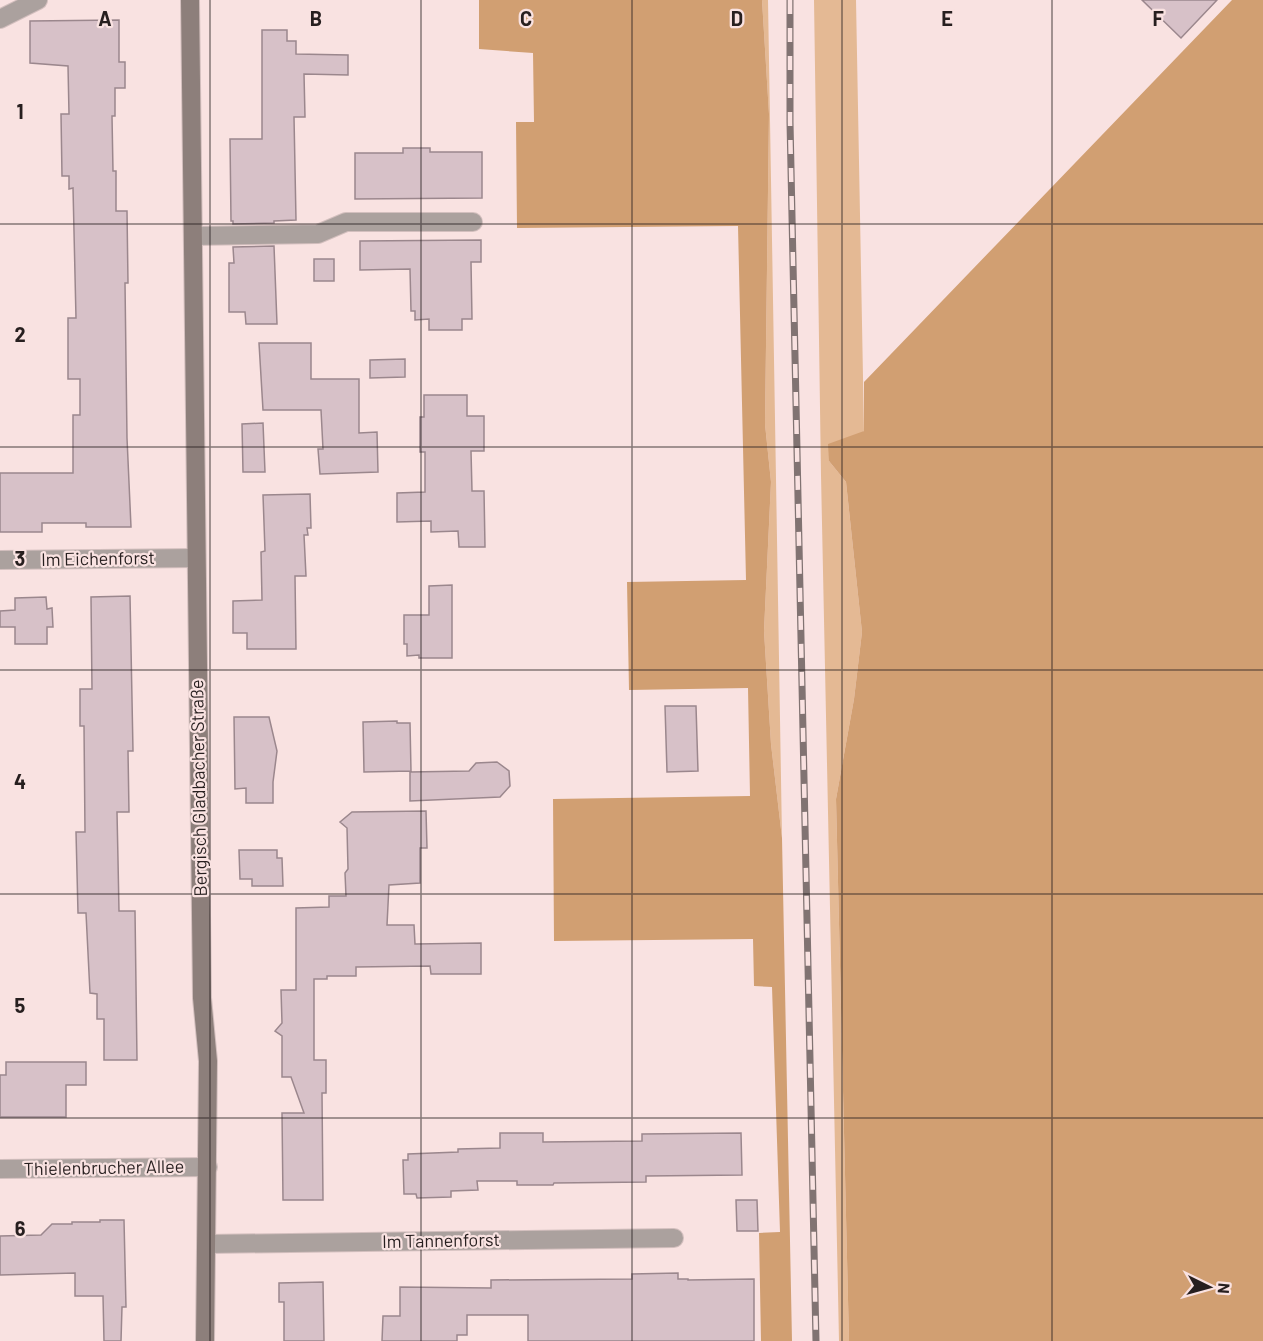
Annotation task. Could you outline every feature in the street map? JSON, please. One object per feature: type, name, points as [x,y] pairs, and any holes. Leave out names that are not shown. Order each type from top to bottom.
[{"type":"main road","name":"Bergisch Gladbacher Straße","points":[[190,0],[202,986],[208,1061],[205,1341]]},
{"type":"street","points":[[0,19],[38,0]]},
{"type":"street","points":[[193,236],[318,234],[346,222],[472,222]]},
{"type":"street","name":"Im Eichenforst","points":[[0,560],[196,558]]},
{"type":"street","name":"Thielenbrucher Allee","points":[[0,1169],[208,1167]]},
{"type":"street","name":"Im Tannenforst","points":[[207,1244],[674,1238]]},
{"type":"shaded area","points":[[479,0],[762,0],[769,114],[765,424],[771,482],[764,631],[771,744],[782,838],[792,1341],[761,1341],[759,1233],[780,1232],[772,987],[754,986],[753,939],[554,941],[553,799],[750,796],[748,688],[629,690],[627,582],[746,580],[738,226],[517,228],[516,122],[534,122],[533,53],[479,49]]},
{"type":"shaded area","points":[[762,0],[768,0],[782,838],[771,744],[764,631],[771,482],[765,424],[769,114]]},
{"type":"shaded area","points":[[814,0],[856,0],[864,431],[829,461],[846,482],[862,632],[854,699],[836,799],[849,1341],[839,1341],[821,475]]},
{"type":"shaded area","points":[[1232,0],[1263,0],[1263,1341],[849,1341],[836,799],[854,699],[862,632],[846,482],[829,461],[828,444],[864,431],[864,382]]},
{"type":"building","points":[[1142,0],[1217,0],[1181,38]]},
{"type":"building","points":[[119,20],[119,62],[125,62],[125,88],[115,88],[115,116],[112,116],[113,171],[116,171],[116,211],[127,211],[128,283],[125,283],[127,438],[131,527],[86,527],[86,523],[42,523],[42,532],[0,532],[0,473],[73,473],[73,415],[80,415],[80,379],[68,379],[68,318],[76,318],[73,188],[69,189],[69,176],[62,176],[61,114],[69,114],[68,66],[30,63],[30,21]]},
{"type":"building","points":[[262,30],[287,30],[287,41],[296,41],[296,54],[348,55],[348,75],[304,74],[305,117],[294,117],[296,220],[233,224],[231,221],[230,139],[262,139]]},
{"type":"building","points":[[403,148],[430,148],[430,152],[482,152],[482,198],[355,199],[355,153],[403,153]]},
{"type":"building","points":[[481,240],[481,262],[471,262],[472,319],[462,319],[462,330],[429,330],[429,319],[415,320],[415,311],[411,311],[410,269],[360,270],[360,241]]},
{"type":"building","points":[[274,246],[277,324],[246,324],[245,312],[229,312],[229,263],[234,263],[233,247]]},
{"type":"building","points":[[314,259],[334,259],[334,281],[314,281]]},
{"type":"building","points":[[259,343],[311,343],[311,379],[359,379],[359,433],[377,432],[378,472],[320,474],[318,449],[323,449],[321,410],[263,410]]},
{"type":"building","points":[[405,359],[405,377],[370,378],[370,360]]},
{"type":"building","points":[[424,395],[467,395],[467,416],[484,416],[484,451],[471,451],[472,491],[484,491],[485,547],[459,547],[458,531],[431,532],[431,521],[397,522],[397,493],[425,492],[425,452],[420,452],[420,417],[424,417]]},
{"type":"building","points":[[263,423],[265,472],[243,472],[242,424]]},
{"type":"building","points":[[310,494],[311,528],[307,528],[308,535],[304,535],[306,576],[295,576],[296,649],[247,649],[247,633],[233,633],[233,601],[262,600],[261,552],[265,551],[263,495]]},
{"type":"building","points":[[452,585],[452,658],[407,656],[407,644],[404,644],[404,615],[429,615],[429,586]]},
{"type":"building","points":[[130,596],[133,751],[128,751],[129,812],[117,812],[119,911],[135,911],[137,1060],[104,1060],[104,1019],[97,1019],[97,994],[90,993],[86,913],[78,913],[76,832],[85,832],[84,726],[80,726],[80,689],[92,689],[91,597]]},
{"type":"building","points":[[46,597],[47,609],[52,608],[53,627],[47,627],[47,644],[15,644],[15,627],[0,627],[0,611],[15,610],[15,598]]},
{"type":"building","points":[[665,706],[696,706],[698,771],[667,772]]},
{"type":"building","points":[[234,717],[269,717],[277,751],[273,803],[246,803],[246,788],[235,789]]},
{"type":"building","points":[[397,721],[397,723],[410,723],[411,771],[364,772],[363,722]]},
{"type":"building","points":[[497,762],[509,771],[510,786],[500,797],[410,801],[410,772],[469,771],[476,763]]},
{"type":"building","points":[[426,811],[427,848],[420,848],[420,883],[389,885],[387,925],[414,925],[415,944],[481,943],[481,974],[431,974],[430,966],[356,967],[356,976],[327,976],[327,979],[314,979],[314,1060],[326,1060],[326,1093],[322,1093],[323,1200],[283,1200],[282,1113],[304,1113],[291,1077],[282,1077],[282,1036],[275,1031],[282,1023],[281,990],[296,990],[296,908],[329,907],[329,896],[346,896],[347,828],[340,822],[352,812]]},
{"type":"building","points":[[239,850],[277,850],[277,858],[282,858],[283,886],[252,886],[252,879],[240,879]]},
{"type":"building","points":[[6,1062],[86,1062],[86,1085],[66,1085],[66,1117],[0,1117],[0,1075],[6,1075]]},
{"type":"building","points":[[500,1133],[543,1133],[543,1142],[642,1141],[642,1134],[741,1133],[742,1175],[646,1176],[646,1182],[554,1183],[553,1185],[517,1185],[517,1181],[477,1181],[478,1190],[451,1191],[451,1197],[417,1198],[416,1194],[404,1194],[403,1160],[408,1160],[408,1154],[500,1148]]},
{"type":"building","points":[[736,1200],[757,1200],[758,1231],[737,1231]]},
{"type":"building","points":[[100,1220],[124,1220],[126,1307],[122,1307],[121,1341],[104,1341],[103,1296],[75,1296],[75,1273],[0,1275],[0,1236],[41,1235],[52,1224],[100,1222]]},
{"type":"building","points":[[678,1273],[678,1279],[688,1280],[754,1279],[754,1341],[528,1341],[528,1315],[467,1315],[467,1335],[457,1335],[457,1341],[382,1341],[383,1316],[400,1316],[400,1287],[491,1288],[491,1280],[632,1279],[632,1274]]},
{"type":"building","points":[[323,1282],[324,1341],[284,1341],[284,1302],[279,1302],[279,1283]]},
{"type":"railway","points":[[790,0],[790,122],[816,1341]]}]
